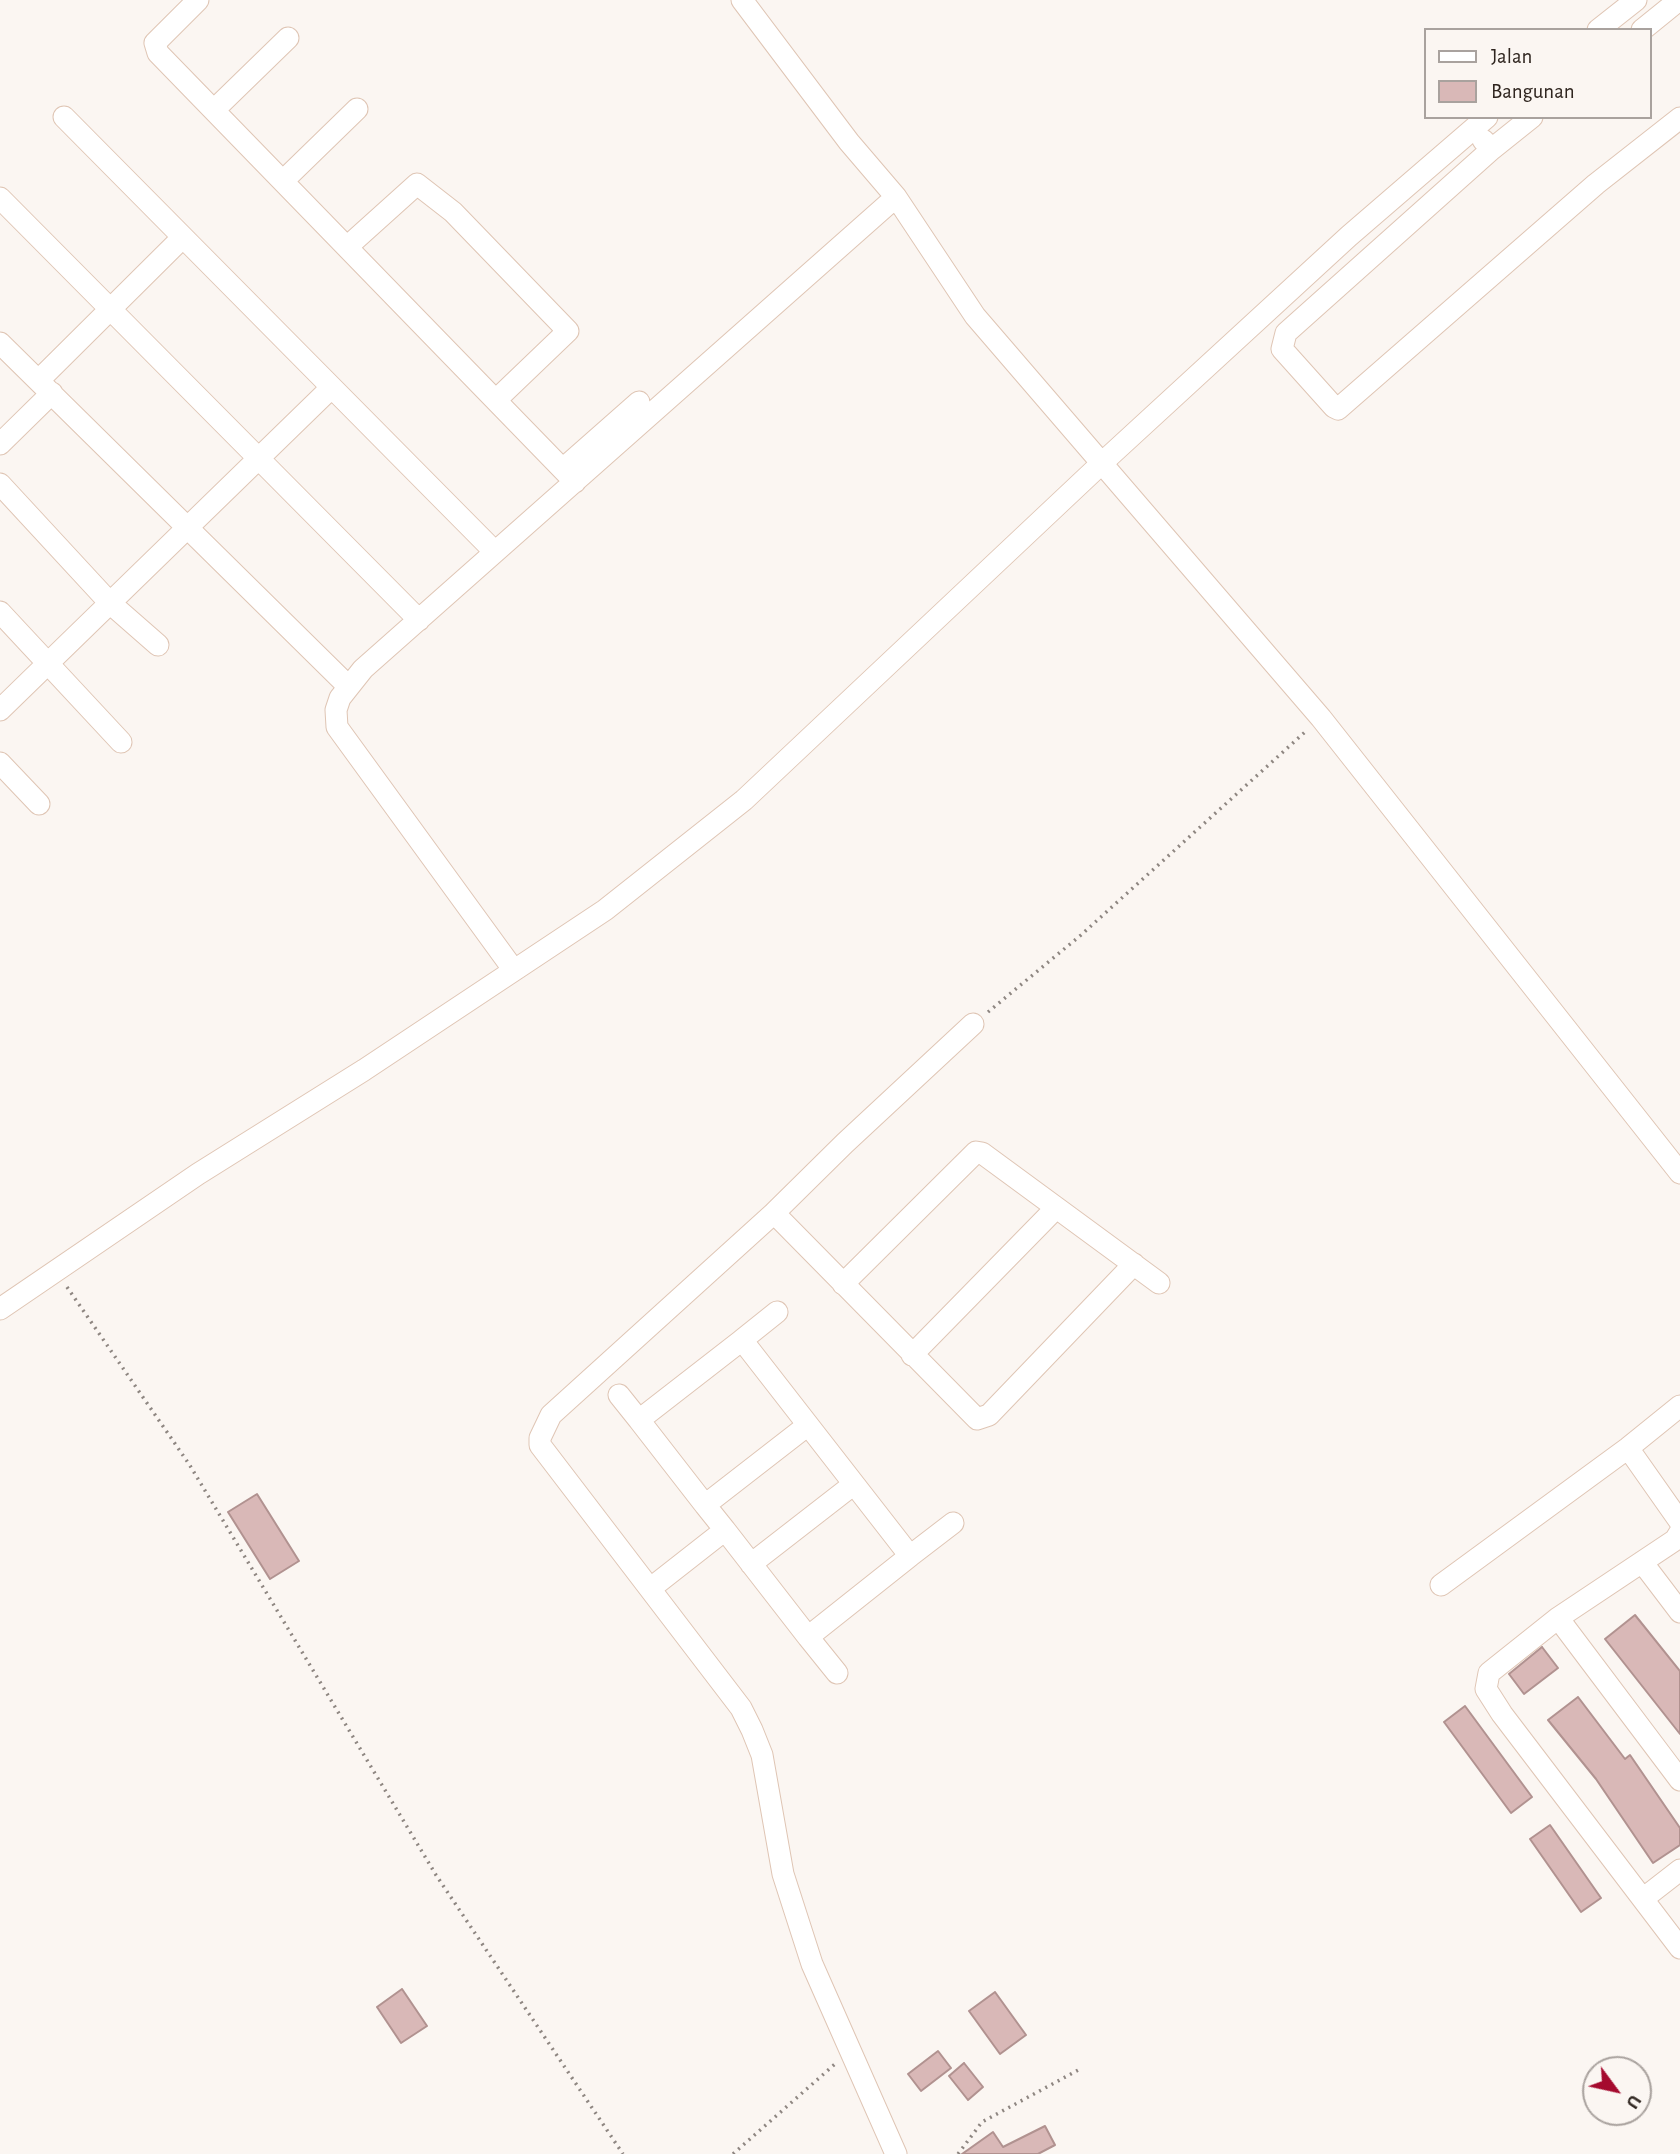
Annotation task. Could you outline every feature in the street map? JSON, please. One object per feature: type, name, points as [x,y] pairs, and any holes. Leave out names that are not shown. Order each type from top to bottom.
[{"type":"street","points":[[198,0],[155,43],[158,53],[569,475]]},
{"type":"street","points":[[742,0],[849,142],[896,197],[975,316],[1321,718],[1680,1173]]},
{"type":"street","points":[[1601,28],[1636,0]]},
{"type":"street","points":[[1644,28],[1679,0]]},
{"type":"street","points":[[214,110],[288,38]]},
{"type":"street","points":[[283,181],[357,109]]},
{"type":"street","points":[[64,117],[495,552]]},
{"type":"street","points":[[1530,119],[1492,149],[1286,333],[1282,349],[1334,407],[1338,409],[1596,184],[1680,118]]},
{"type":"street","points":[[0,1308],[198,1174],[364,1070],[605,910],[744,800],[1102,463],[1349,236],[1479,123],[1492,149]]},
{"type":"street","points":[[347,247],[417,184],[453,212],[568,331],[496,400]]},
{"type":"street","points":[[569,475],[896,197]]},
{"type":"street","points":[[0,198],[419,620]]},
{"type":"street","points":[[0,444],[110,309],[182,238]]},
{"type":"street","points":[[0,343],[348,685]]},
{"type":"street","points":[[0,710],[331,388]]},
{"type":"street","points":[[513,970],[337,727],[336,710],[348,685],[495,552],[639,402]]},
{"type":"street","points":[[0,484],[110,603],[158,645]]},
{"type":"street","points":[[0,612],[121,742]]},
{"type":"street","points":[[0,763],[39,804]]},
{"type":"street","points":[[895,2154],[812,1964],[783,1874],[762,1755],[741,1708],[652,1588],[540,1446],[542,1432],[551,1415],[775,1213],[972,1024]]},
{"type":"street","points":[[843,1284],[976,1152],[982,1153],[1159,1283]]},
{"type":"street","points":[[912,1356],[1056,1208]]},
{"type":"street","points":[[775,1213],[974,1418],[984,1418],[1133,1264]]},
{"type":"street","points":[[639,1420],[776,1312]]},
{"type":"street","points":[[742,1340],[910,1556]]},
{"type":"street","points":[[619,1395],[837,1673]]},
{"type":"street","points":[[1441,1585],[1628,1448],[1680,1405]]},
{"type":"street","points":[[705,1505],[808,1425]]},
{"type":"street","points":[[1628,1448],[1680,1522]]},
{"type":"street","points":[[751,1564],[853,1484]]},
{"type":"street","points":[[808,1637],[953,1523]]},
{"type":"street","points":[[652,1588],[725,1530]]},
{"type":"street","points":[[1680,1532],[1675,1540],[1558,1618],[1489,1673],[1486,1689],[1502,1714],[1680,1948]]},
{"type":"street","points":[[1643,1562],[1680,1612]]},
{"type":"street","points":[[1558,1618],[1680,1780]]},
{"type":"street","points":[[1644,1898],[1680,1870]]},
{"type":"path","points":[[972,1024],[1081,935],[1321,718]]},
{"type":"path","points":[[56,1272],[189,1464],[436,1875],[623,2154]]},
{"type":"path","points":[[733,2154],[850,2052]]},
{"type":"path","points":[[958,2154],[982,2122],[1082,2068]]},
{"type":"building","points":[[257,1494],[299,1561],[270,1579],[228,1512]]},
{"type":"building","points":[[1635,1615],[1680,1671],[1680,1734],[1605,1639]]},
{"type":"building","points":[[1542,1647],[1558,1668],[1524,1694],[1509,1674]]},
{"type":"building","points":[[1578,1697],[1625,1759],[1630,1755],[1680,1828],[1680,1845],[1653,1863],[1596,1779],[1548,1720]]},
{"type":"building","points":[[1465,1706],[1532,1797],[1511,1813],[1444,1722]]},
{"type":"building","points":[[1550,1825],[1601,1898],[1581,1912],[1530,1839]]},
{"type":"building","points":[[402,1989],[427,2026],[401,2043],[377,2007]]},
{"type":"building","points":[[995,1992],[1026,2035],[1000,2054],[969,2011]]},
{"type":"building","points":[[938,2051],[951,2068],[921,2091],[908,2074]]},
{"type":"building","points":[[964,2063],[983,2087],[968,2100],[949,2076]]},
{"type":"building","points":[[1045,2126],[1055,2145],[1038,2154],[962,2154],[993,2132],[1003,2147]]}]
